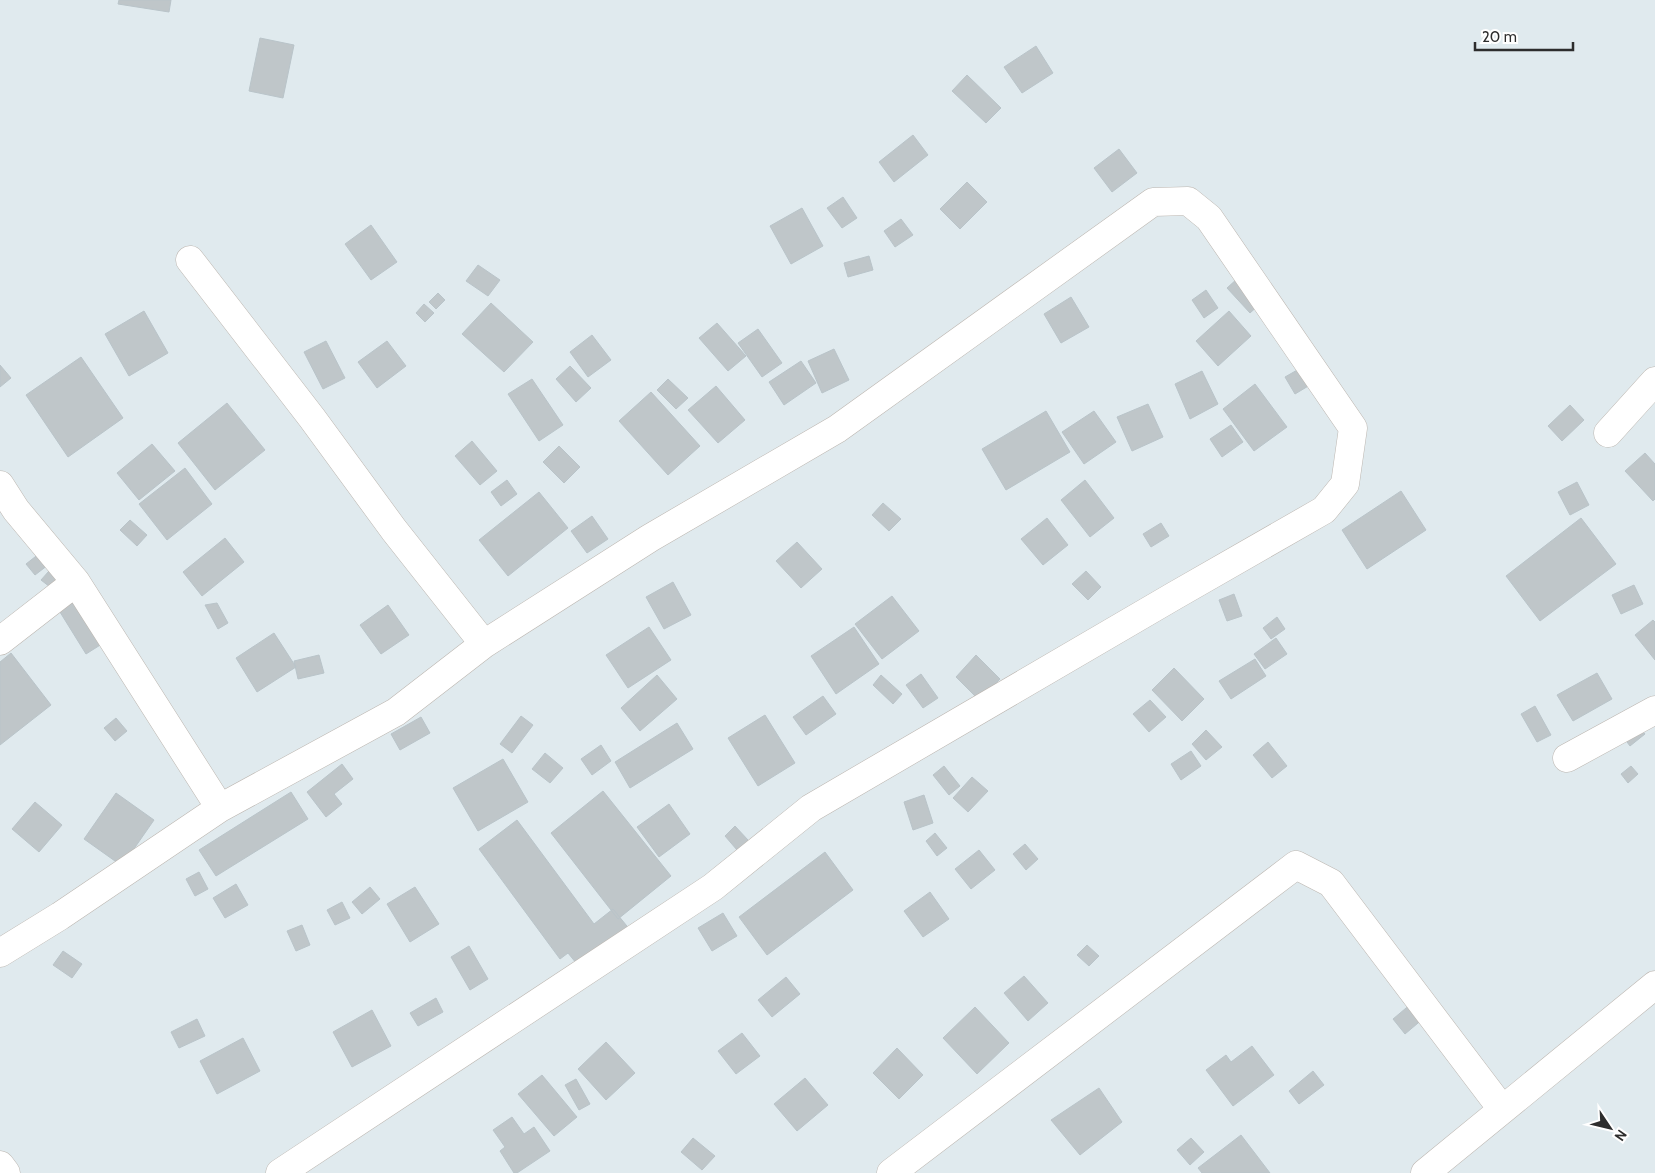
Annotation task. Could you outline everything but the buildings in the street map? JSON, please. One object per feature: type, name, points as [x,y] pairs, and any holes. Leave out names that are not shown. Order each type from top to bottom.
[{"type":"street","points":[[0,953],[60,916],[220,808],[396,712],[484,644],[650,538],[837,429],[1154,202],[1188,201],[1209,218],[1353,428],[1345,484],[1324,510],[811,808],[713,888],[280,1173]]},
{"type":"street","points":[[190,260],[312,418],[394,530],[484,644]]},
{"type":"street","points":[[1608,433],[1655,381]]},
{"type":"street","points":[[0,485],[16,510],[76,582],[220,808]]},
{"type":"street","points":[[0,642],[76,582]]},
{"type":"street","points":[[1567,758],[1655,710]]},
{"type":"street","points":[[891,1173],[1296,865],[1331,883],[1502,1109]]},
{"type":"street","points":[[1424,1173],[1655,984]]},
{"type":"street","points":[[0,1165],[6,1173]]}]
